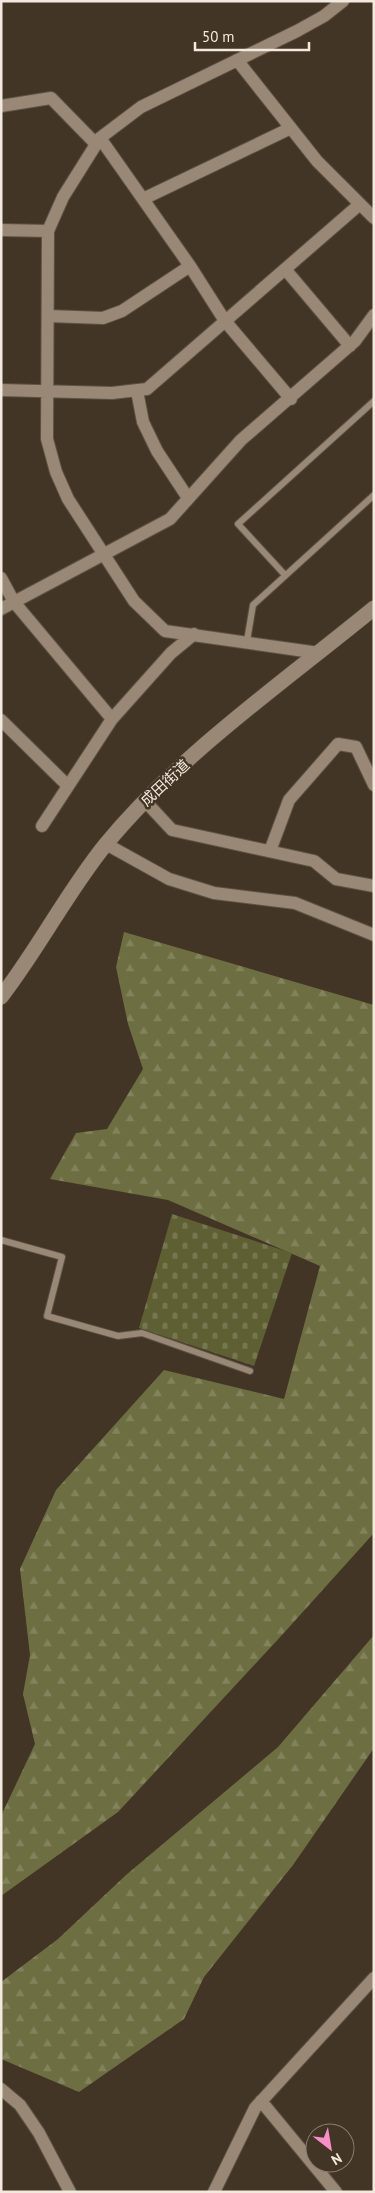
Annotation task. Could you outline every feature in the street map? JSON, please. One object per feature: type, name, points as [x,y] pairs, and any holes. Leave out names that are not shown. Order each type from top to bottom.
[{"type":"street","points":[[319,653],[247,641],[165,631],[134,601],[68,499],[56,472],[47,439],[48,231],[63,197],[98,141],[141,107],[324,16],[343,1]]},
{"type":"street","points":[[237,60],[317,161],[374,218]]},
{"type":"street","points":[[1,106],[51,98],[98,141],[143,199],[190,266],[225,322],[291,398]]},
{"type":"street","points":[[143,199],[291,128]]},
{"type":"street","points":[[1,390],[112,393],[147,389],[360,204]]},
{"type":"street","points":[[1,230],[48,231]]},
{"type":"street","points":[[48,316],[103,318],[122,311],[190,266]]},
{"type":"street","points":[[285,269],[350,346]]},
{"type":"street","points":[[1,609],[170,519],[241,440],[350,346],[371,322],[374,315]]},
{"type":"street","points":[[137,391],[143,422],[157,451],[188,498]]},
{"type":"street","points":[[1,578],[14,602],[112,719]]},
{"type":"street","name":"成田街道","points":[[1,998],[26,964],[68,897],[106,844],[157,788],[235,720],[374,608]]},
{"type":"street","points":[[42,826],[112,719],[171,653],[194,634]]},
{"type":"street","points":[[1,720],[68,786]]},
{"type":"street","points":[[270,852],[289,800],[338,744],[356,747],[374,785]]},
{"type":"street","points":[[145,801],[172,830],[314,861],[336,879],[374,886]]},
{"type":"street","points":[[106,844],[169,879],[214,893],[295,904],[374,935]]},
{"type":"street","points":[[214,2192],[255,2108],[373,1979]]},
{"type":"street","points":[[1,2088],[20,2105],[39,2133],[70,2192]]},
{"type":"street","points":[[262,2101],[336,2192]]},
{"type":"lane","points":[[285,575],[238,524],[374,401]]},
{"type":"lane","points":[[247,641],[253,605],[374,494]]},
{"type":"lane","points":[[1,1240],[62,1257],[47,1316],[118,1336],[142,1333],[250,1371]]},
{"type":"green space","points":[[124,932],[374,1005],[374,1533],[118,1812],[1,1896],[1,1816],[35,1744],[23,1694],[30,1655],[20,1569],[56,1490],[164,1370],[284,1399],[320,1266],[168,1200],[50,1179],[76,1133],[107,1129],[143,1069],[128,1024],[116,967]]},
{"type":"green space","points":[[172,1214],[292,1253],[254,1366],[139,1328]]},
{"type":"green space","points":[[374,1635],[374,1748],[293,1865],[204,1977],[184,2019],[79,2092],[1,2059],[1,1982],[58,1939],[126,1875],[278,1747]]}]
